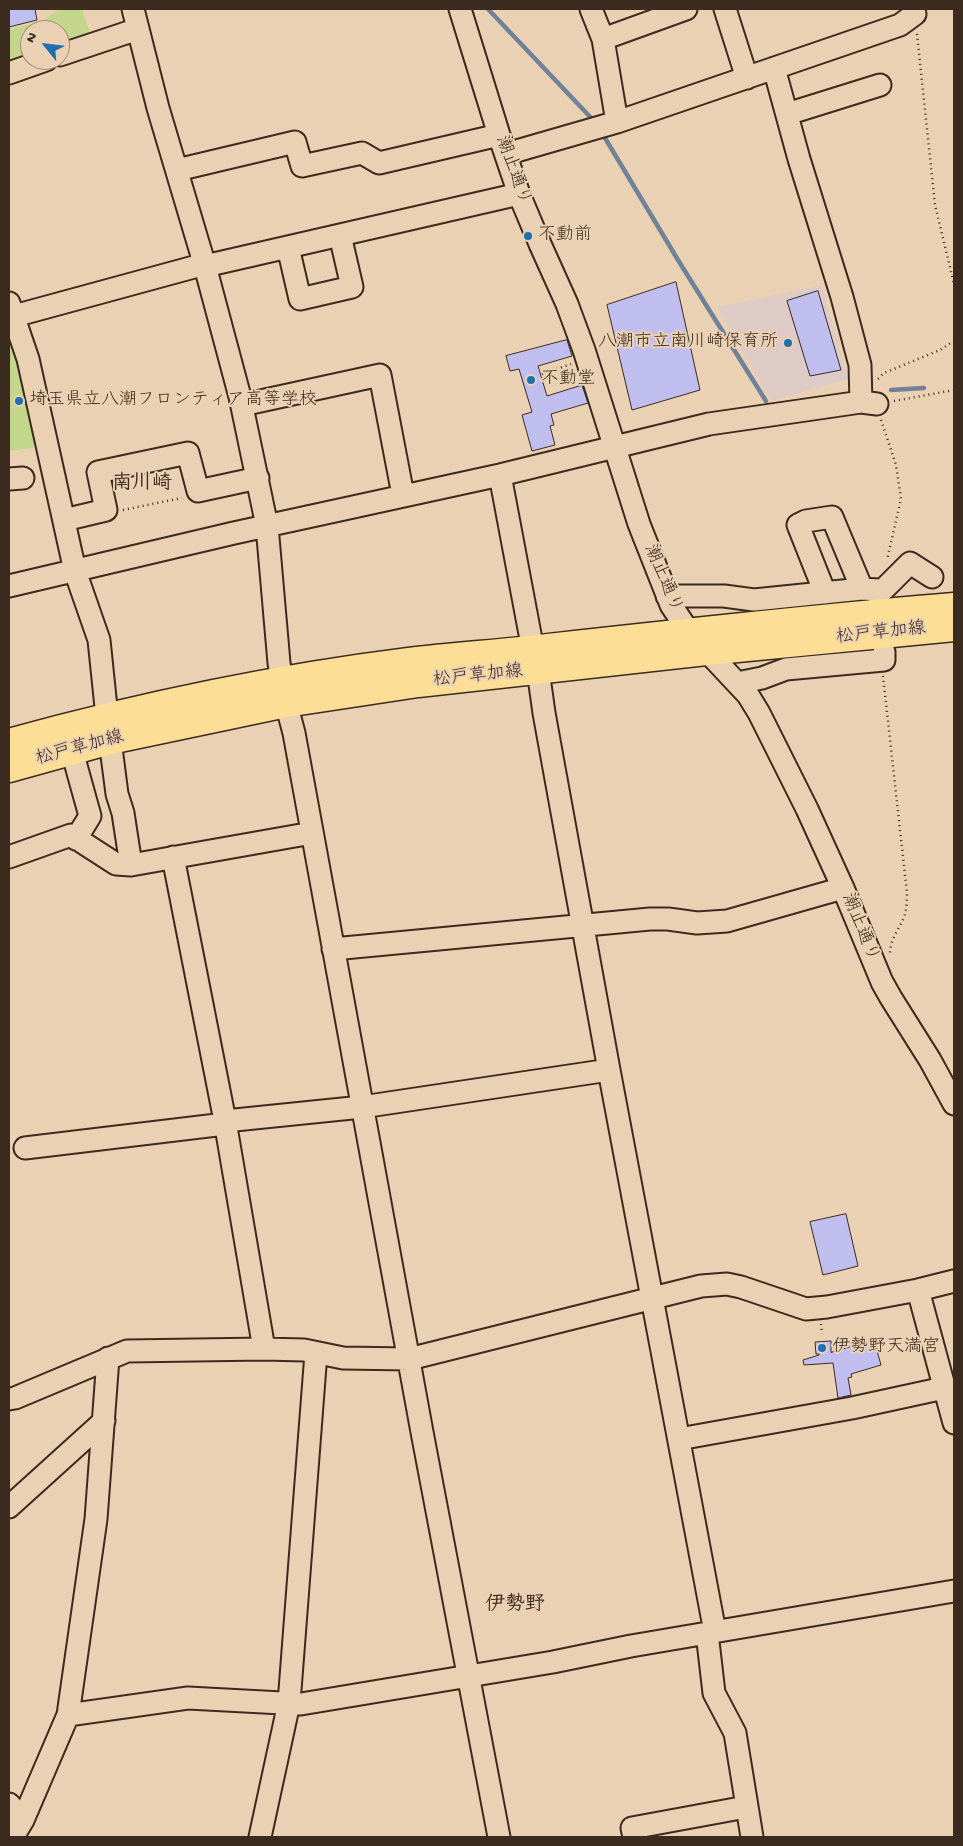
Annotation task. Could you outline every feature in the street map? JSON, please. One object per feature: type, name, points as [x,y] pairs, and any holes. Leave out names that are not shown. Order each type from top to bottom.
[{"type":"main road","name":"松戸草加線","points":[[885,604],[954,627]]},
{"type":"main road","name":"松戸草加線","points":[[9,743],[109,728],[284,692],[418,683],[535,660],[697,642],[885,604],[954,607]]},
{"type":"main road","name":"松戸草加線","points":[[9,768],[72,750],[109,728]]},
{"type":"street","name":"潮止通り","points":[[460,9],[519,194],[567,304],[616,447],[639,524],[674,612],[697,642],[748,695],[759,713],[807,809],[886,990],[930,1060],[954,1104]]},
{"type":"street","points":[[591,9],[603,39],[617,122]]},
{"type":"street","points":[[603,39],[686,9]]},
{"type":"street","points":[[724,9],[747,78]]},
{"type":"street","points":[[177,170],[295,142],[302,166],[362,152],[379,163],[503,144],[617,122],[900,25],[915,14]]},
{"type":"street","points":[[70,50],[135,19],[158,108],[205,265],[242,406],[267,526],[284,692],[294,733],[499,1837]]},
{"type":"street","points":[[9,586],[500,474],[709,424],[795,410],[869,403],[842,297],[774,68]]},
{"type":"street","points":[[787,114],[880,85]]},
{"type":"street","points":[[131,865],[118,794],[99,640],[75,570],[28,360],[11,310],[519,194]]},
{"type":"street","points":[[288,247],[300,298],[352,287],[340,235]]},
{"type":"street","points":[[242,406],[380,375],[403,495]]},
{"type":"street","points":[[64,520],[106,510],[98,472],[188,453],[198,491],[258,478]]},
{"type":"street","points":[[500,474],[608,1070],[679,1438],[711,1633],[714,1693],[735,1733],[752,1837]]},
{"type":"street","points":[[825,593],[798,525],[806,521],[832,517],[885,604]]},
{"type":"street","points":[[885,604],[884,588],[910,563],[932,577]]},
{"type":"street","points":[[667,596],[724,596],[754,600],[825,593],[885,604]]},
{"type":"street","points":[[737,683],[762,678],[786,669],[884,656]]},
{"type":"street","points":[[72,750],[90,816],[76,839]]},
{"type":"street","points":[[9,857],[71,835],[116,864],[131,865],[312,833]]},
{"type":"street","points":[[173,857],[225,1122],[264,1349]]},
{"type":"street","points":[[334,949],[583,925],[668,919],[697,923],[718,922],[843,888]]},
{"type":"street","points":[[25,1148],[225,1122],[362,1107],[608,1070]]},
{"type":"street","points":[[9,1399],[127,1352],[264,1349],[304,1350],[343,1358],[409,1359],[701,1286],[727,1284],[741,1287],[806,1309],[827,1307],[918,1290],[954,1281]]},
{"type":"street","points":[[918,1290],[954,1423]]},
{"type":"street","points":[[260,1837],[289,1703],[316,1353]]},
{"type":"street","points":[[9,1837],[17,1830],[16,1812],[68,1714],[96,1519],[108,1358]]},
{"type":"street","points":[[679,1438],[852,1408],[944,1388]]},
{"type":"street","points":[[9,1507],[104,1420]]},
{"type":"street","points":[[68,1714],[188,1698],[301,1704],[954,1591]]},
{"type":"street","points":[[634,1837],[632,1828],[746,1807]]},
{"type":"path","points":[[915,14],[935,205],[954,284]]},
{"type":"path","points":[[885,604],[880,580],[902,499],[896,465],[869,403],[877,379],[884,373],[940,350],[954,341]]},
{"type":"path","points":[[542,374],[587,359]]},
{"type":"path","points":[[869,403],[909,400],[954,390]]},
{"type":"path","points":[[106,510],[111,513],[193,496],[198,491]]},
{"type":"path","points":[[884,656],[882,667],[885,705],[894,765],[906,893],[906,910],[890,946],[890,959]]},
{"type":"shaded area","name":"八潮市立南川崎保育所","points":[[822,285],[848,379],[771,401],[717,307]]},
{"type":"green space","points":[[59,9],[82,9],[91,36],[70,43],[70,20],[44,20]]},
{"type":"green space","points":[[20,27],[20,60],[9,64],[9,29]]},
{"type":"green space","name":"埼玉県立八潮フロンティア高等学校","points":[[9,337],[16,355],[37,447],[9,451]]},
{"type":"building","points":[[9,9],[35,9],[37,20],[20,20],[20,24],[9,27]]},
{"type":"building","points":[[676,282],[700,390],[632,410],[607,305]]},
{"type":"building","points":[[818,291],[841,370],[810,376],[787,301]]},
{"type":"building","points":[[567,340],[572,356],[538,366],[547,396],[582,385],[588,403],[551,414],[554,425],[550,426],[555,445],[532,451],[522,415],[532,412],[519,369],[510,371],[506,356]]},
{"type":"building","points":[[846,1214],[858,1266],[823,1275],[810,1222]]},
{"type":"building","points":[[874,1340],[881,1365],[851,1374],[852,1377],[848,1378],[851,1395],[838,1398],[833,1363],[804,1365],[803,1360],[819,1355],[816,1354],[815,1342],[831,1341],[831,1352]]},
{"type":"waterway","points":[[488,9],[595,122]]},
{"type":"waterway","points":[[602,133],[766,401]]},
{"type":"waterway","points":[[891,390],[924,388]]},
{"type":"place","name":"不動前","points":[[528,236]]},
{"type":"place","name":"八潮市立南川崎保育所","points":[[788,343]]},
{"type":"place","name":"不動堂","points":[[531,380]]},
{"type":"place","name":"埼玉県立八潮フロンティア高等学校","points":[[19,401]]},
{"type":"place","name":"伊勢野天満宮","points":[[822,1348]]},
{"type":"district","name":"南川崎","points":[[142,485]]},
{"type":"district","name":"伊勢野","points":[[515,1606]]}]
